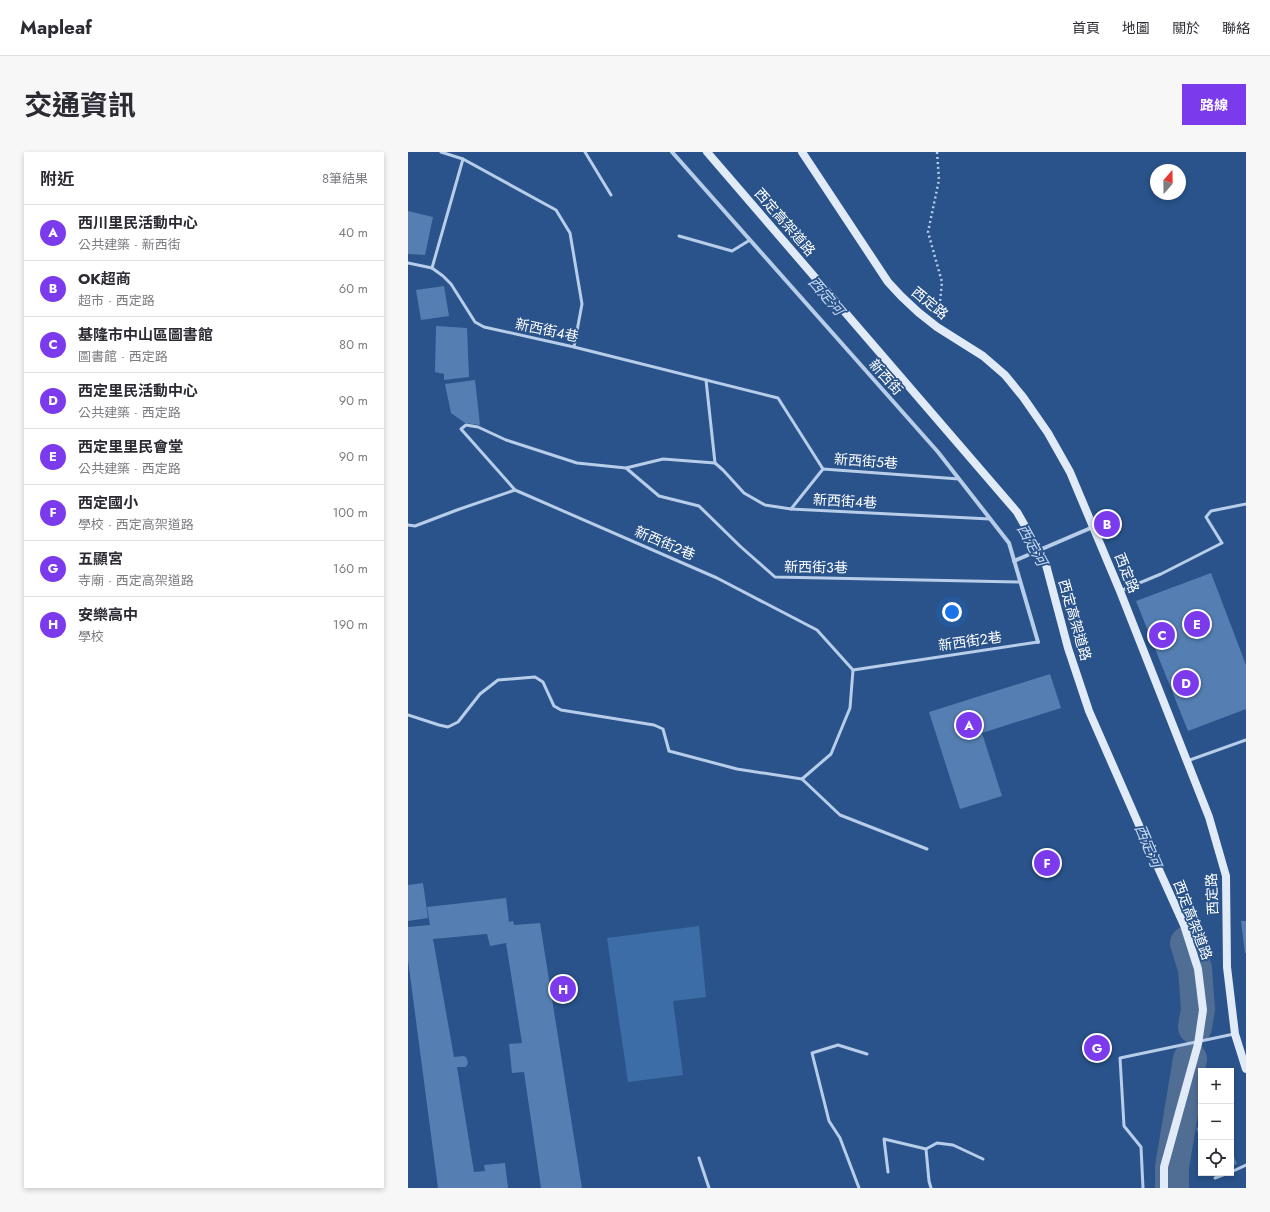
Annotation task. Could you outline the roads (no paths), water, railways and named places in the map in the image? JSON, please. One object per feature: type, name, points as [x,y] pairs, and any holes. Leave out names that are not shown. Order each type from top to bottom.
[{"type":"street","name":"新西街","points":[[672,152],[938,452],[1009,543],[1038,642]]},
{"type":"street","name":"西定高架道路","points":[[707,152],[1017,512],[1045,561],[1068,648],[1089,710],[1184,924],[1198,969],[1203,1010],[1198,1044],[1164,1167],[1164,1188]]},
{"type":"street","name":"西定路","points":[[802,152],[888,282],[918,312],[983,356],[1005,375],[1023,397],[1048,433],[1070,472],[1120,591],[1209,816],[1226,876],[1227,967],[1235,1034],[1246,1068]]},
{"type":"street","points":[[1014,562],[1094,527]]},
{"type":"lane","points":[[441,152],[463,159],[556,210],[570,233],[582,304],[574,347]]},
{"type":"lane","points":[[585,152],[611,195]]},
{"type":"lane","points":[[432,268],[463,159]]},
{"type":"lane","points":[[679,236],[732,251],[750,240]]},
{"type":"lane","name":"新西街4巷","points":[[408,263],[432,268],[450,284],[475,322],[484,327],[574,347],[778,398],[823,469]]},
{"type":"lane","points":[[626,468],[663,459],[715,463],[706,380]]},
{"type":"lane","name":"新西街2巷","points":[[626,468],[577,464],[506,440],[478,427],[466,425],[461,429],[515,490],[717,578],[817,630],[853,670],[1038,642]]},
{"type":"lane","name":"新西街4巷","points":[[715,463],[744,494],[765,505],[791,510],[990,519]]},
{"type":"lane","name":"新西街3巷","points":[[626,468],[659,496],[699,506],[741,547],[775,577],[1020,582]]},
{"type":"lane","name":"新西街5巷","points":[[791,510],[823,469],[959,479]]},
{"type":"lane","points":[[408,525],[416,526],[515,490]]},
{"type":"lane","points":[[1120,591],[1161,574],[1222,543],[1206,517],[1211,511],[1246,504]]},
{"type":"lane","points":[[802,779],[831,754],[850,708],[853,670]]},
{"type":"lane","points":[[408,715],[448,727],[458,722],[480,694],[498,680],[535,677],[543,682],[554,706],[561,710],[654,725],[663,729],[669,751],[737,770],[802,779],[840,815],[927,849]]},
{"type":"lane","points":[[1187,761],[1246,740]]},
{"type":"lane","points":[[1143,1188],[1141,1147],[1124,1126],[1120,1058],[1235,1034]]},
{"type":"lane","points":[[859,1188],[840,1138],[829,1120],[812,1054],[838,1045],[867,1054]]},
{"type":"lane","points":[[888,1172],[884,1139],[926,1149],[937,1143],[953,1145],[983,1159]]},
{"type":"lane","points":[[926,1149],[931,1188]]},
{"type":"lane","points":[[699,1158],[709,1188]]},
{"type":"lane","points":[[1234,1171],[1246,1166]]},
{"type":"lane","points":[[1215,1178],[1220,1176]]},
{"type":"waterway","name":"西定河","points":[[1187,943],[1195,969],[1198,1009],[1195,1027]]},
{"type":"waterway","name":"西定河","points":[[1172,1188],[1172,1167],[1190,1059]]},
{"type":"place","name":"OK超商","points":[[1107,524]]},
{"type":"place","name":"西定里里民會堂","points":[[1197,624]]},
{"type":"place","name":"基隆市中山區圖書館","points":[[1162,635]]},
{"type":"place","name":"西定里民活動中心","points":[[1186,683]]},
{"type":"place","name":"西川里民活動中心","points":[[969,725]]},
{"type":"place","name":"西定國小","points":[[1047,863]]},
{"type":"place","name":"安樂高中","points":[[563,989]]},
{"type":"place","name":"五顯宮","points":[[1097,1048]]}]
